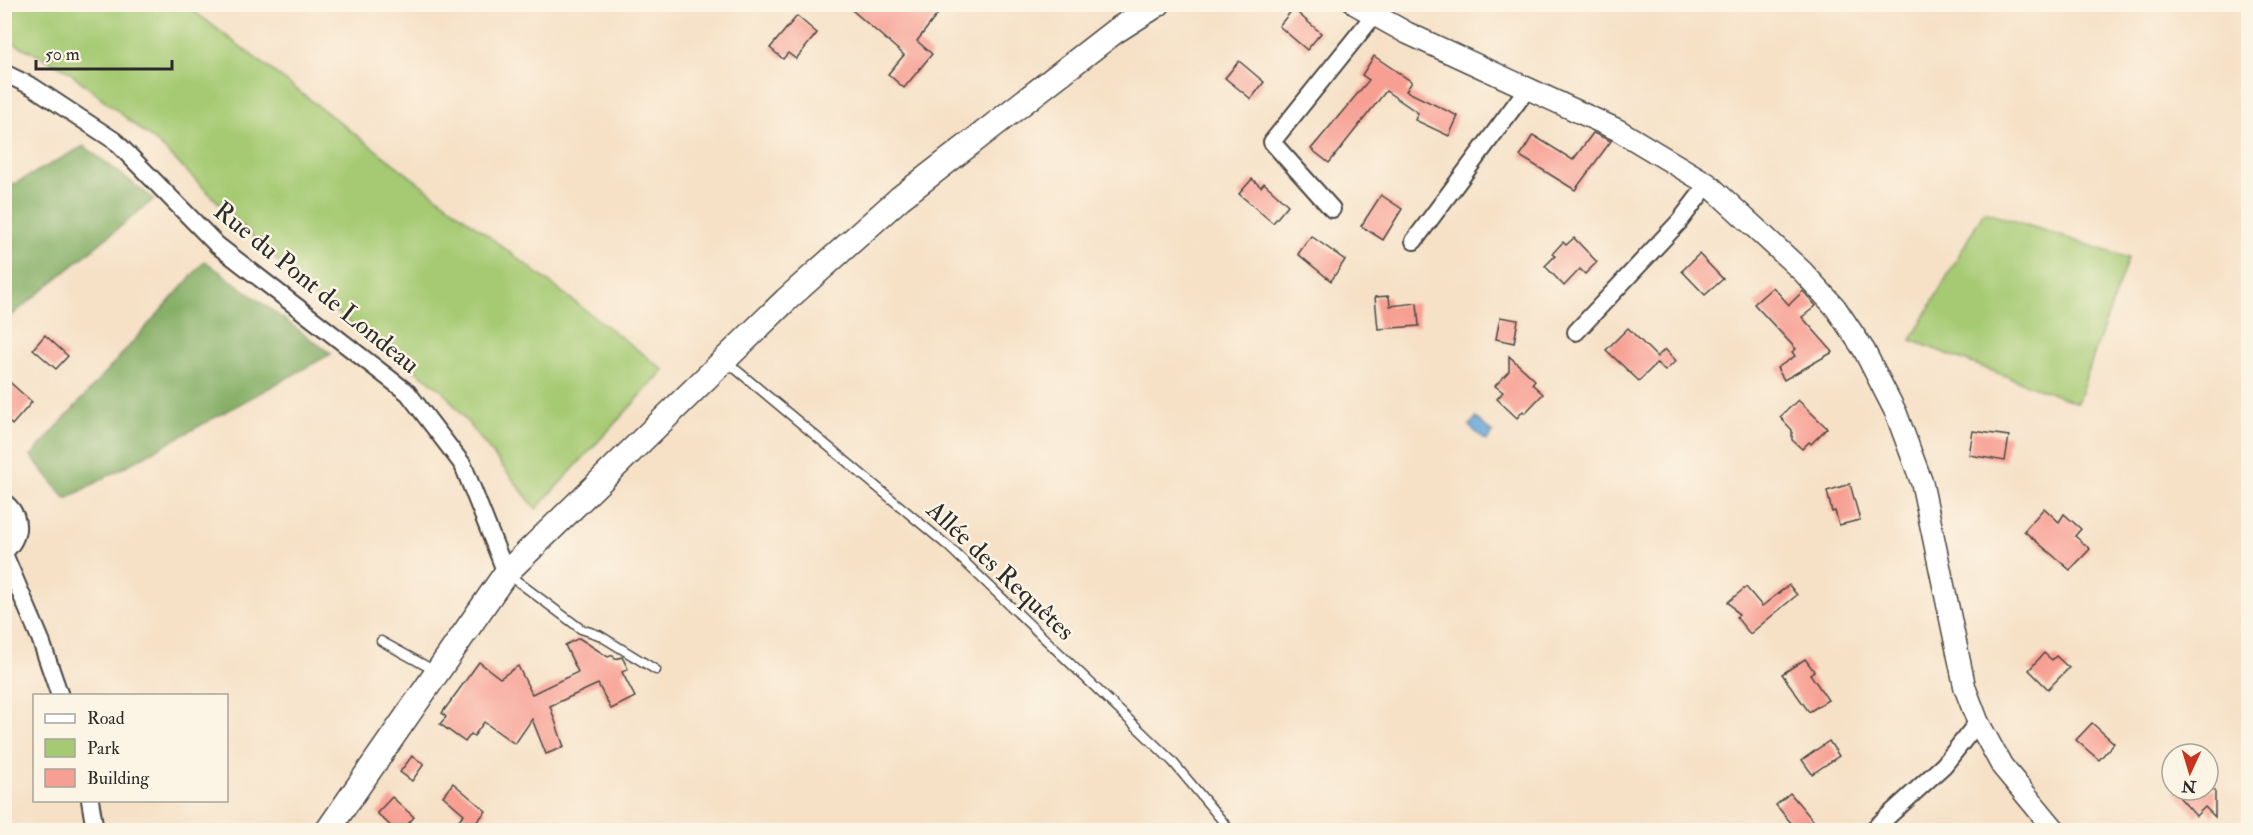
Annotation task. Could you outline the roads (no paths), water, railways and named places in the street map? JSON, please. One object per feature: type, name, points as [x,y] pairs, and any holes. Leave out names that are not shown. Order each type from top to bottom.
[{"type":"main road","points":[[1114,32],[1142,4]]},
{"type":"main road","points":[[328,831],[506,573],[786,300],[900,198],[1114,32],[1158,4]]},
{"type":"street","points":[[1355,4],[1407,33],[1618,130],[1708,184],[1803,272],[1835,307],[1864,350],[1896,413],[1922,483],[1965,688],[1978,722],[2002,766],[2055,831]]},
{"type":"street","points":[[1332,209],[1272,142],[1374,15]]},
{"type":"street","name":"Rue du Pont de Londeau","points":[[4,73],[33,87],[116,141],[217,244],[408,393],[463,465],[506,573]]},
{"type":"street","points":[[1414,241],[1527,89]]},
{"type":"street","points":[[1576,332],[1679,222],[1708,184]]},
{"type":"street","points":[[4,502],[15,512],[18,522],[18,532],[12,546],[4,553],[40,638],[59,694]]},
{"type":"street","points":[[1873,831],[1944,765],[1978,722]]},
{"type":"street","points":[[90,802],[95,831]]},
{"type":"lane","name":"Allée des Requêtes","points":[[724,360],[949,547],[1172,761],[1230,831]]},
{"type":"lane","points":[[506,573],[581,629],[599,635],[656,670]]},
{"type":"lane","points":[[381,641],[437,673]]},
{"type":"water","points":[[1476,418],[1493,433],[1486,441],[1469,426]]}]
